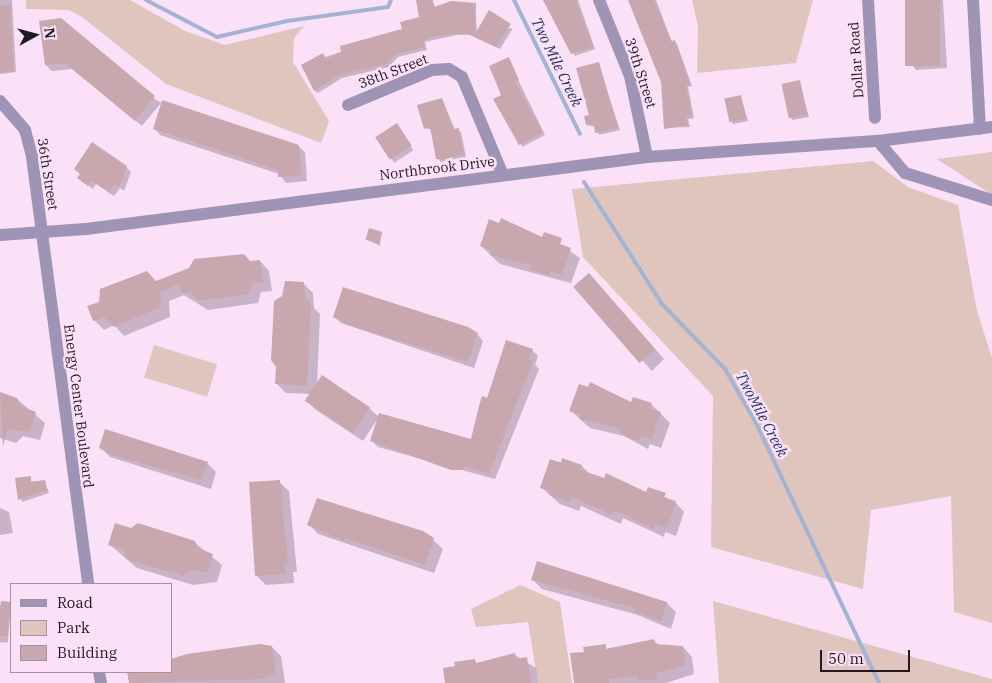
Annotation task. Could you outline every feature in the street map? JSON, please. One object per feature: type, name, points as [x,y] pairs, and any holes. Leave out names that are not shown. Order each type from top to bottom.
[{"type":"street","name":"39th Street","points":[[599,0],[630,76],[647,157]]},
{"type":"street","name":"Dollar Road","points":[[868,0],[875,118]]},
{"type":"street","points":[[973,0],[986,128]]},
{"type":"street","name":"38th Street","points":[[348,105],[432,70],[449,69],[462,77],[503,175]]},
{"type":"street","name":"36th Street","points":[[0,101],[26,130],[41,232]]},
{"type":"street","name":"Northbrook Drive","points":[[0,235],[41,232],[647,157],[878,141],[986,128]]},
{"type":"street","points":[[878,141],[905,173],[992,200]]},
{"type":"street","name":"Energy Center Boulevard","points":[[41,232],[88,583]]},
{"type":"green space","points":[[26,0],[130,0],[185,31],[225,45],[304,26],[294,38],[293,62],[329,121],[321,143],[166,84],[82,17],[69,10],[26,9]]},
{"type":"green space","points":[[692,0],[813,0],[796,63],[697,73],[698,26]]},
{"type":"green space","points":[[992,152],[992,195],[937,159]]},
{"type":"green space","points":[[873,161],[908,187],[958,205],[977,311],[992,358],[992,623],[954,612],[951,496],[871,510],[863,589],[711,547],[713,396],[583,257],[572,189]]},
{"type":"green space","points":[[154,345],[217,364],[207,397],[144,378]]},
{"type":"green space","points":[[520,585],[560,602],[572,683],[538,683],[528,622],[476,627],[471,609]]},
{"type":"green space","points":[[713,601],[992,679],[992,683],[719,683]]},
{"type":"building","points":[[416,0],[432,0],[434,7],[451,1],[476,3],[475,34],[489,10],[511,24],[496,47],[466,33],[437,36],[423,40],[425,47],[396,54],[386,64],[339,75],[314,91],[301,65],[323,53],[326,59],[341,52],[340,46],[402,29],[400,22],[419,17]]},
{"type":"building","points":[[543,0],[576,0],[593,47],[571,54]]},
{"type":"building","points":[[628,0],[654,0],[671,41],[675,40],[690,84],[686,85],[692,115],[686,116],[688,125],[664,129],[661,82]]},
{"type":"building","points":[[905,0],[940,0],[940,66],[905,66]]},
{"type":"building","points":[[10,5],[14,72],[0,73],[0,6]]},
{"type":"building","points":[[61,18],[155,96],[135,121],[65,63],[45,65],[39,21]]},
{"type":"building","points":[[509,57],[519,80],[515,82],[543,132],[519,145],[493,99],[501,95],[489,66]]},
{"type":"building","points":[[599,62],[618,128],[595,133],[594,124],[586,125],[584,116],[589,115],[576,68]]},
{"type":"building","points":[[800,80],[807,114],[789,118],[781,84]]},
{"type":"building","points":[[741,95],[746,118],[729,122],[724,99]]},
{"type":"building","points":[[442,98],[454,129],[459,128],[463,154],[443,160],[436,159],[430,127],[424,129],[417,105]]},
{"type":"building","points":[[162,100],[299,145],[302,175],[278,177],[278,170],[153,129]]},
{"type":"building","points":[[397,123],[412,146],[390,160],[375,137]]},
{"type":"building","points":[[92,142],[127,166],[119,187],[115,184],[109,192],[91,180],[88,186],[77,178],[80,174],[74,169]]},
{"type":"building","points":[[501,218],[542,237],[544,232],[562,238],[560,244],[571,248],[562,275],[551,271],[549,276],[530,269],[531,265],[490,255],[491,250],[480,246],[489,219],[499,223]]},
{"type":"building","points":[[369,228],[382,232],[379,244],[365,239]]},
{"type":"building","points":[[244,254],[250,261],[260,260],[263,282],[252,283],[249,294],[198,301],[191,292],[181,293],[180,284],[160,292],[161,307],[114,327],[104,317],[93,321],[87,306],[99,302],[100,289],[147,271],[156,281],[189,268],[194,259]]},
{"type":"building","points":[[589,273],[655,349],[639,363],[573,287]]},
{"type":"building","points":[[285,281],[304,282],[305,298],[311,304],[307,386],[275,384],[276,367],[271,360],[274,301],[282,296]]},
{"type":"building","points":[[343,287],[468,327],[478,333],[468,362],[343,323],[333,317]]},
{"type":"building","points":[[506,340],[533,349],[529,360],[533,361],[489,474],[465,466],[463,470],[451,470],[370,441],[379,413],[471,439],[482,396],[487,398]]},
{"type":"building","points":[[322,375],[370,407],[353,433],[305,401]]},
{"type":"building","points":[[590,382],[631,402],[633,397],[652,403],[650,408],[661,412],[652,439],[641,436],[639,441],[619,434],[621,429],[579,419],[581,415],[569,411],[579,384],[588,387]]},
{"type":"building","points":[[0,392],[17,398],[20,406],[36,412],[30,432],[8,429],[3,446]]},
{"type":"building","points":[[105,429],[208,462],[202,480],[112,455],[99,448]]},
{"type":"building","points":[[562,458],[582,465],[581,470],[604,478],[606,473],[646,492],[648,487],[666,493],[664,498],[676,501],[667,528],[656,524],[654,529],[614,510],[612,515],[572,497],[570,502],[549,495],[551,491],[540,488],[550,459],[561,463]]},
{"type":"building","points":[[31,476],[31,482],[45,480],[47,490],[18,500],[15,478]]},
{"type":"building","points":[[280,480],[288,563],[284,563],[285,574],[255,576],[249,482]]},
{"type":"building","points":[[317,498],[423,531],[434,538],[425,565],[345,538],[344,541],[307,525]]},
{"type":"building","points":[[115,523],[131,528],[138,523],[195,541],[198,548],[213,554],[207,573],[191,570],[184,576],[126,559],[124,550],[108,545]]},
{"type":"building","points":[[537,561],[667,602],[661,621],[634,612],[635,608],[531,580]]},
{"type":"building","points":[[1,601],[10,602],[7,637],[0,636]]},
{"type":"building","points":[[654,639],[655,644],[683,646],[685,665],[657,673],[658,679],[638,681],[637,676],[609,679],[609,683],[574,683],[570,653],[584,652],[583,647],[606,644],[606,649]]},
{"type":"building","points":[[260,644],[272,646],[276,674],[264,676],[265,679],[129,683],[127,673],[172,673],[172,659],[187,654]]},
{"type":"building","points":[[515,653],[516,659],[527,657],[531,683],[445,683],[443,668],[455,666],[454,662],[475,659],[476,663]]},
{"type":"waterway","name":"Two Mile Creek","points":[[146,0],[217,37],[287,21],[388,7],[391,0]]},
{"type":"waterway","name":"Two Mile Creek","points":[[514,0],[580,134]]},
{"type":"waterway","name":"TwoMile Creek","points":[[584,182],[662,304],[725,369],[756,423],[879,683]]}]
